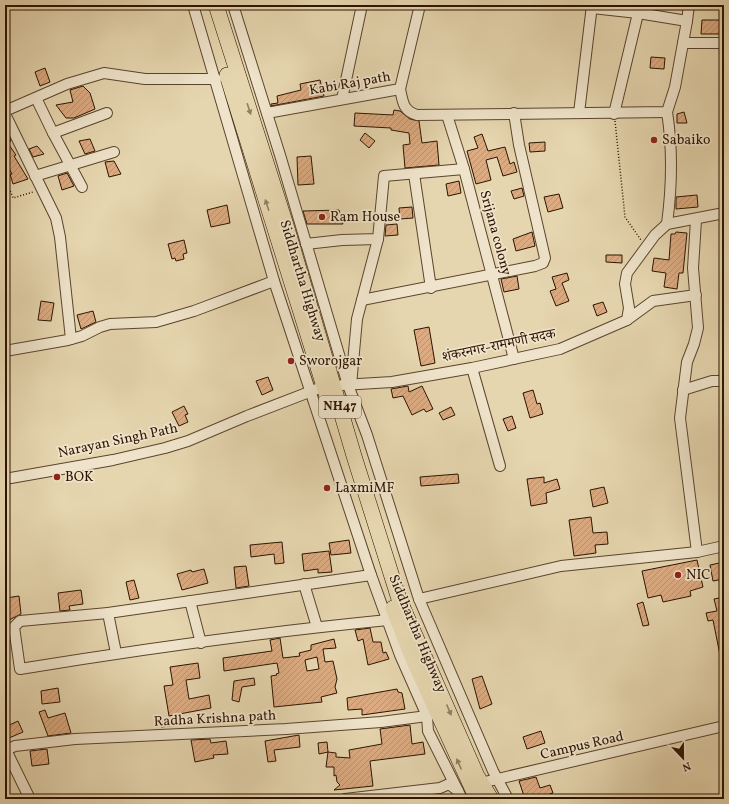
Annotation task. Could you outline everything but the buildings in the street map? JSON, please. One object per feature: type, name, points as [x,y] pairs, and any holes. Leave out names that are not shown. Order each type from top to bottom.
[{"type":"highway","name":"Siddhartha Highway","points":[[206,5],[239,115],[334,387]]},
{"type":"highway","name":"Siddhartha Highway","points":[[216,5],[399,600],[468,790],[477,799]]},
{"type":"highway","name":"Siddhartha Highway","points":[[468,790],[491,799]]},
{"type":"street","points":[[193,5],[216,79],[274,281],[334,387],[368,435],[419,599],[497,780],[508,799]]},
{"type":"street","points":[[233,5],[306,244],[371,575],[400,655],[426,716],[428,731],[432,742],[468,790]]},
{"type":"street","points":[[342,99],[362,5]]},
{"type":"street","name":"Kabi Raj path","points":[[267,113],[400,89],[420,5]]},
{"type":"street","points":[[627,320],[628,308],[625,284],[628,273],[645,247],[667,224],[672,172],[666,112],[675,87],[689,5]]},
{"type":"street","points":[[579,113],[592,7],[639,9],[687,21]]},
{"type":"street","points":[[614,114],[639,9]]},
{"type":"street","points":[[683,43],[724,43]]},
{"type":"street","points":[[5,111],[67,84],[104,73],[145,79],[216,79]]},
{"type":"street","points":[[400,89],[404,108],[409,112],[417,114],[614,114],[666,112]]},
{"type":"street","points":[[36,98],[52,133],[82,187]]},
{"type":"street","points":[[52,133],[107,113]]},
{"type":"street","points":[[5,114],[56,218],[60,236],[72,340]]},
{"type":"street","points":[[362,300],[492,276],[543,263],[545,258],[519,145],[514,114]]},
{"type":"street","name":"Srijana colony","points":[[447,115],[464,169],[514,359]]},
{"type":"street","points":[[35,176],[114,152]]},
{"type":"street","points":[[334,387],[354,338],[378,239],[383,178],[386,175],[464,169]]},
{"type":"street","points":[[414,174],[431,288]]},
{"type":"street","points":[[667,224],[696,220],[724,213]]},
{"type":"street","points":[[696,220],[694,268],[698,328],[687,362],[682,390],[680,418],[697,552]]},
{"type":"street","points":[[306,244],[342,240],[378,239]]},
{"type":"street","points":[[5,351],[72,340],[110,324],[135,324],[164,319],[201,308],[274,281]]},
{"type":"street","name":"शंकरनगर-राममणी सदक","points":[[334,387],[392,382],[472,368],[560,349],[627,320],[654,301],[696,295]]},
{"type":"street","points":[[472,368],[500,466]]},
{"type":"street","points":[[682,390],[712,381],[724,381]]},
{"type":"street","name":"Narayan Singh Path","points":[[5,479],[113,460],[165,448],[188,441],[247,416],[334,387]]},
{"type":"street","points":[[419,599],[561,566],[697,552],[724,546]]},
{"type":"street","points":[[371,575],[108,613],[20,621],[14,627],[20,669],[116,653],[317,627],[388,620]]},
{"type":"street","points":[[304,584],[317,627]]},
{"type":"street","points":[[190,601],[201,643]]},
{"type":"street","points":[[108,613],[116,653]]},
{"type":"street","name":"Radha Krishna path","points":[[5,750],[15,746],[75,739],[279,729],[381,722],[426,716]]},
{"type":"street","name":"Campus Road","points":[[468,790],[497,780],[724,726]]},
{"type":"street","points":[[5,750],[30,799]]},
{"type":"street","points":[[345,799],[440,788],[449,784],[468,790]]},
{"type":"path","points":[[614,114],[625,217],[645,247]]},
{"type":"path","points":[[5,177],[13,198],[43,189]]},
{"type":"place","name":"Sabaiko","points":[[654,140]]},
{"type":"place","name":"Ram House","points":[[322,217]]},
{"type":"place","name":"Sworojgar","points":[[291,361]]},
{"type":"place","name":"BOK","points":[[57,477]]},
{"type":"place","name":"LaxmiMF","points":[[327,488]]},
{"type":"place","name":"NIC","points":[[678,575]]}]
